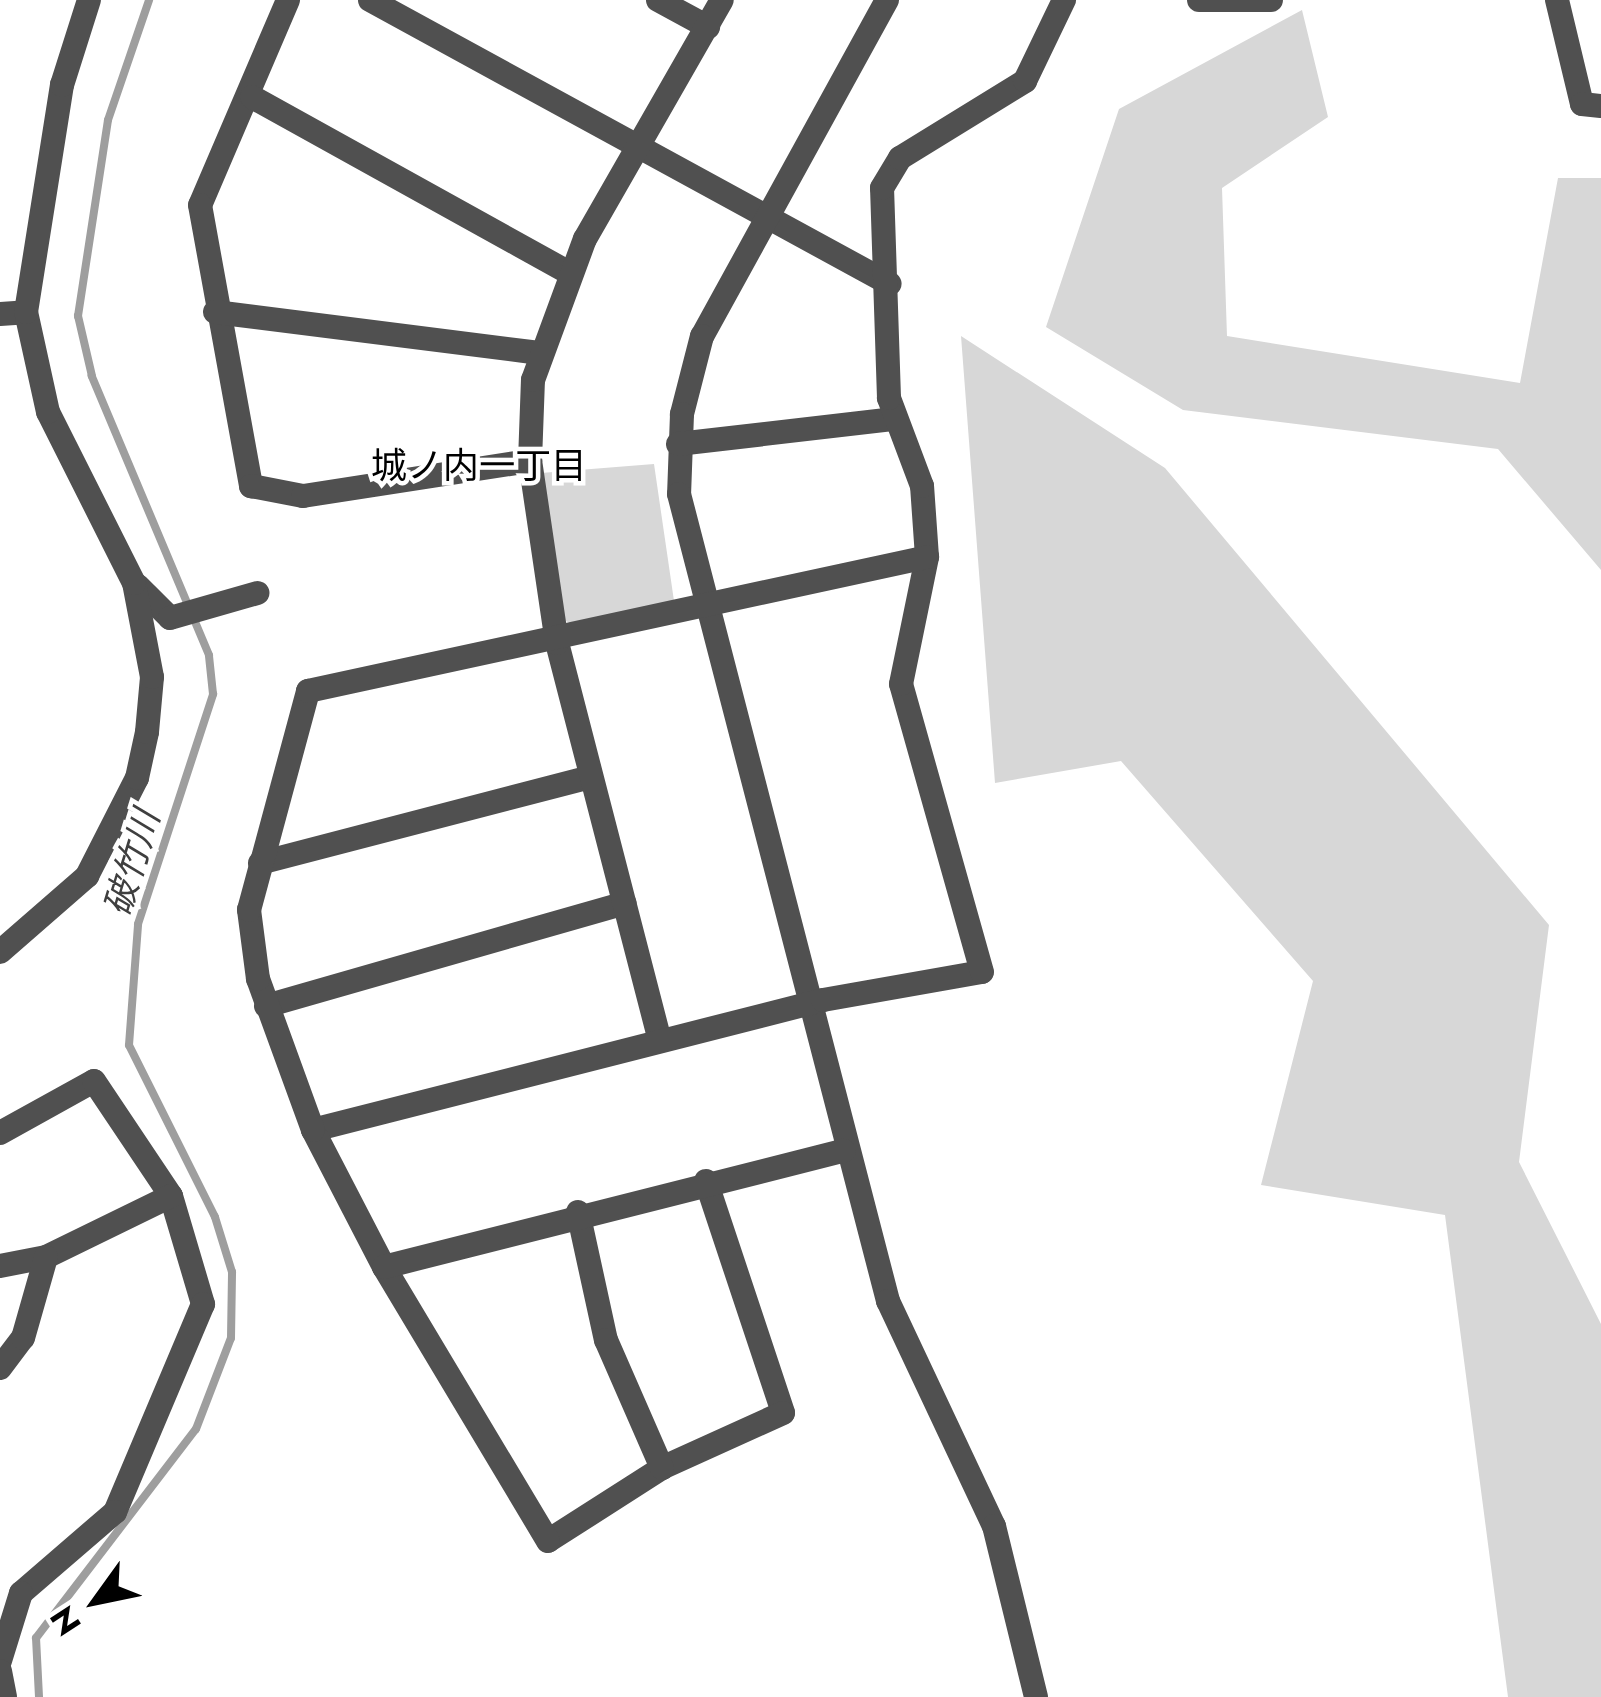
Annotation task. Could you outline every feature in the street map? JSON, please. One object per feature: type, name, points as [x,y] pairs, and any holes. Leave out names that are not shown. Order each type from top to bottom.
[{"type":"street","points":[[0,952],[87,876],[137,778],[152,677],[134,583],[48,412],[13,313],[62,86],[89,0]]},
{"type":"street","points":[[288,0],[252,97],[200,205],[215,312],[251,486],[268,497],[530,461]]},
{"type":"street","points":[[370,0],[890,284]]},
{"type":"street","points":[[658,0],[708,27]]},
{"type":"street","points":[[660,1041],[557,643],[530,461],[541,352],[569,273],[722,0]]},
{"type":"street","points":[[887,0],[702,336],[678,444],[701,606],[844,1151],[887,1301],[994,1526],[1036,1697]]},
{"type":"street","points":[[1199,0],[1271,0]]},
{"type":"street","points":[[1557,0],[1582,104],[1601,106]]},
{"type":"street","points":[[314,1130],[805,1005],[982,972],[901,684],[927,557],[922,486],[895,419],[889,172],[1024,81],[1062,1]]},
{"type":"street","points":[[252,97],[569,273]]},
{"type":"street","points":[[215,312],[541,352]]},
{"type":"street","points":[[678,444],[895,419]]},
{"type":"street","points":[[706,1181],[783,1413],[662,1468],[548,1541],[384,1267],[314,1130],[266,1006],[249,910],[308,691],[557,643],[927,557]]},
{"type":"street","points":[[134,583],[181,616],[257,593]]},
{"type":"street","points":[[260,863],[591,776]]},
{"type":"street","points":[[266,1006],[625,903]]},
{"type":"street","points":[[0,1133],[94,1082],[171,1196],[202,1304],[169,1396],[115,1512],[21,1593],[0,1661]]},
{"type":"street","points":[[384,1267],[578,1213],[844,1151]]},
{"type":"street","points":[[0,1266],[46,1257],[171,1196]]},
{"type":"street","points":[[578,1213],[606,1340],[662,1468]]},
{"type":"street","points":[[0,1368],[22,1338],[46,1257]]},
{"type":"street","points":[[0,1671],[5,1697]]},
{"type":"shaded area","points":[[1302,10],[1328,117],[1222,188],[1227,336],[1520,383],[1558,178],[1601,178],[1601,570],[1498,449],[1183,410],[1046,327],[1119,109]]},
{"type":"shaded area","points":[[961,336],[1165,468],[1549,925],[1519,1162],[1601,1324],[1601,1697],[1508,1697],[1445,1215],[1261,1185],[1313,981],[1121,761],[995,783]]},
{"type":"shaded area","points":[[654,464],[674,601],[577,627],[564,620],[541,473]]},
{"type":"waterway","name":"破竹川","points":[[39,1697],[36,1638],[196,1429],[231,1338],[232,1272],[215,1217],[129,1045],[138,924],[213,694],[209,655],[92,376],[78,316],[108,120],[149,0]]},
{"type":"district","name":"城ノ内一丁目","points":[[479,466]]}]
